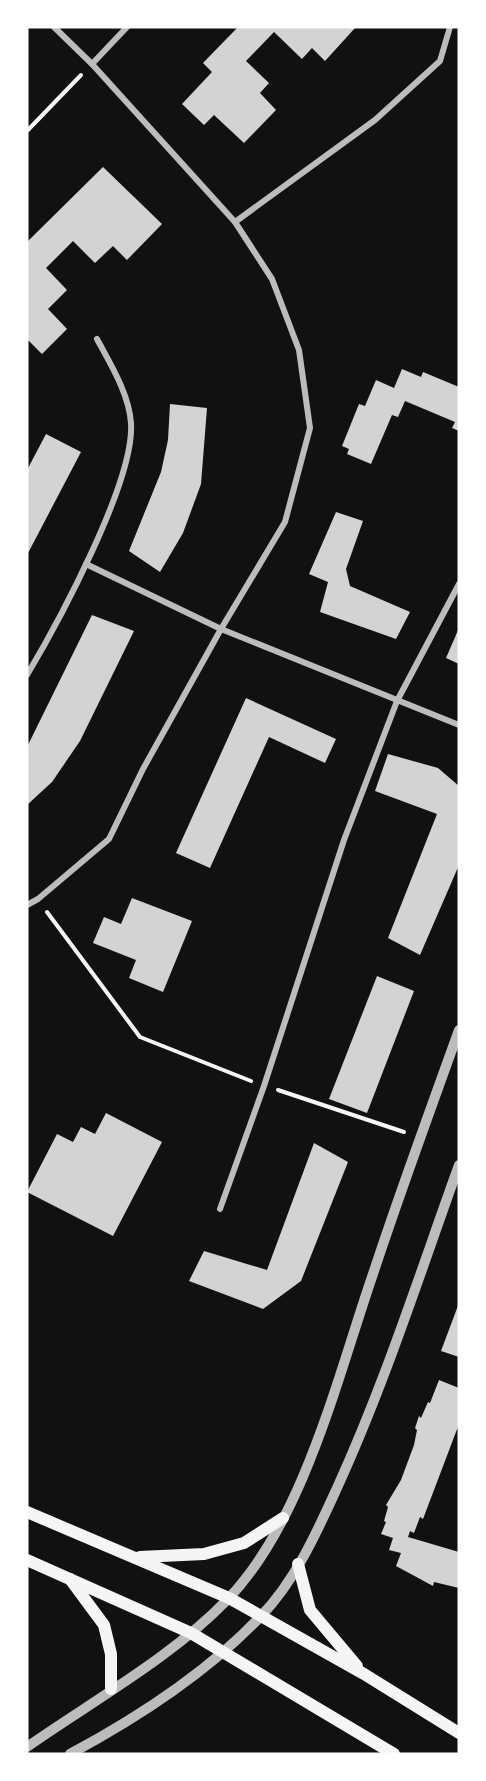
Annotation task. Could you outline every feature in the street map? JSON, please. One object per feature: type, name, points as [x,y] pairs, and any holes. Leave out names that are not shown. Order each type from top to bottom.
[{"type":"main road","points":[[27,1512],[138,1557],[229,1598],[364,1674],[459,1733]]},
{"type":"main road","points":[[138,1557],[204,1554],[244,1543],[283,1518]]},
{"type":"main road","points":[[27,1560],[191,1633],[394,1754]]},
{"type":"main road","points":[[298,1564],[310,1610],[364,1674]]},
{"type":"main road","points":[[69,1578],[104,1625],[111,1654],[111,1689]]},
{"type":"street","points":[[27,905],[38,899],[109,839],[143,769],[221,629],[285,522],[310,428],[299,350],[272,279],[235,222],[92,64],[54,27]]},
{"type":"street","points":[[92,64],[127,27]]},
{"type":"street","points":[[235,222],[375,120],[440,61],[450,27]]},
{"type":"street","points":[[27,675],[86,564],[124,471],[131,424],[118,378],[97,339]]},
{"type":"street","points":[[86,564],[221,629],[459,724]]},
{"type":"street","points":[[220,1209],[264,1086],[344,840],[398,701],[459,584]]},
{"type":"street","points":[[27,1747],[191,1633],[229,1598],[258,1561],[283,1518],[327,1414],[459,1030]]},
{"type":"street","points":[[70,1754],[166,1696],[223,1652],[262,1615],[298,1564],[353,1452],[387,1367],[459,1165]]},
{"type":"path","points":[[27,131],[92,64]]},
{"type":"path","points":[[38,899],[140,1037],[264,1086],[421,1137]]},
{"type":"building","points":[[238,27],[355,28],[325,61],[312,48],[302,59],[274,32],[246,61],[269,83],[260,93],[276,110],[244,143],[214,115],[204,125],[182,104],[212,72],[203,63]]},
{"type":"building","points":[[103,167],[162,224],[127,260],[113,246],[95,263],[73,241],[46,268],[67,290],[48,309],[67,329],[42,354],[27,339],[27,242]]},
{"type":"building","points":[[402,369],[421,377],[423,372],[459,387],[459,431],[452,428],[455,422],[405,401],[398,417],[392,415],[371,464],[347,454],[349,449],[342,446],[359,404],[365,406],[376,380],[394,388]]},
{"type":"building","points":[[170,404],[207,408],[201,484],[183,533],[160,572],[129,551],[161,472],[168,440]]},
{"type":"building","points":[[46,434],[81,452],[27,555],[27,470]]},
{"type":"building","points":[[336,512],[363,521],[346,569],[350,586],[410,612],[396,639],[320,612],[328,582],[309,574]]},
{"type":"building","points":[[92,615],[134,631],[80,741],[52,782],[27,805],[27,747]]},
{"type":"building","points":[[459,628],[459,664],[446,658]]},
{"type":"building","points":[[246,698],[336,739],[325,763],[269,737],[210,868],[176,853]]},
{"type":"building","points":[[388,754],[438,768],[459,786],[459,865],[420,955],[388,938],[437,814],[375,791]]},
{"type":"building","points":[[132,898],[192,921],[163,992],[129,978],[136,960],[93,943],[104,917],[121,924]]},
{"type":"building","points":[[377,976],[414,991],[367,1113],[329,1099]]},
{"type":"building","points":[[106,1113],[162,1142],[113,1236],[27,1192],[57,1134],[73,1142],[81,1127],[95,1134]]},
{"type":"building","points":[[314,1143],[348,1162],[301,1281],[263,1309],[189,1281],[204,1251],[267,1270]]},
{"type":"building","points":[[459,1303],[459,1357],[441,1351]]},
{"type":"building","points":[[439,1380],[459,1388],[459,1424],[423,1519],[420,1517],[414,1533],[410,1531],[408,1537],[459,1552],[459,1588],[434,1582],[433,1586],[396,1566],[401,1553],[389,1550],[393,1538],[381,1534],[386,1522],[384,1521],[388,1507],[386,1505],[401,1480],[414,1445],[417,1430],[415,1428],[419,1416],[421,1418],[428,1402],[430,1403]]}]
